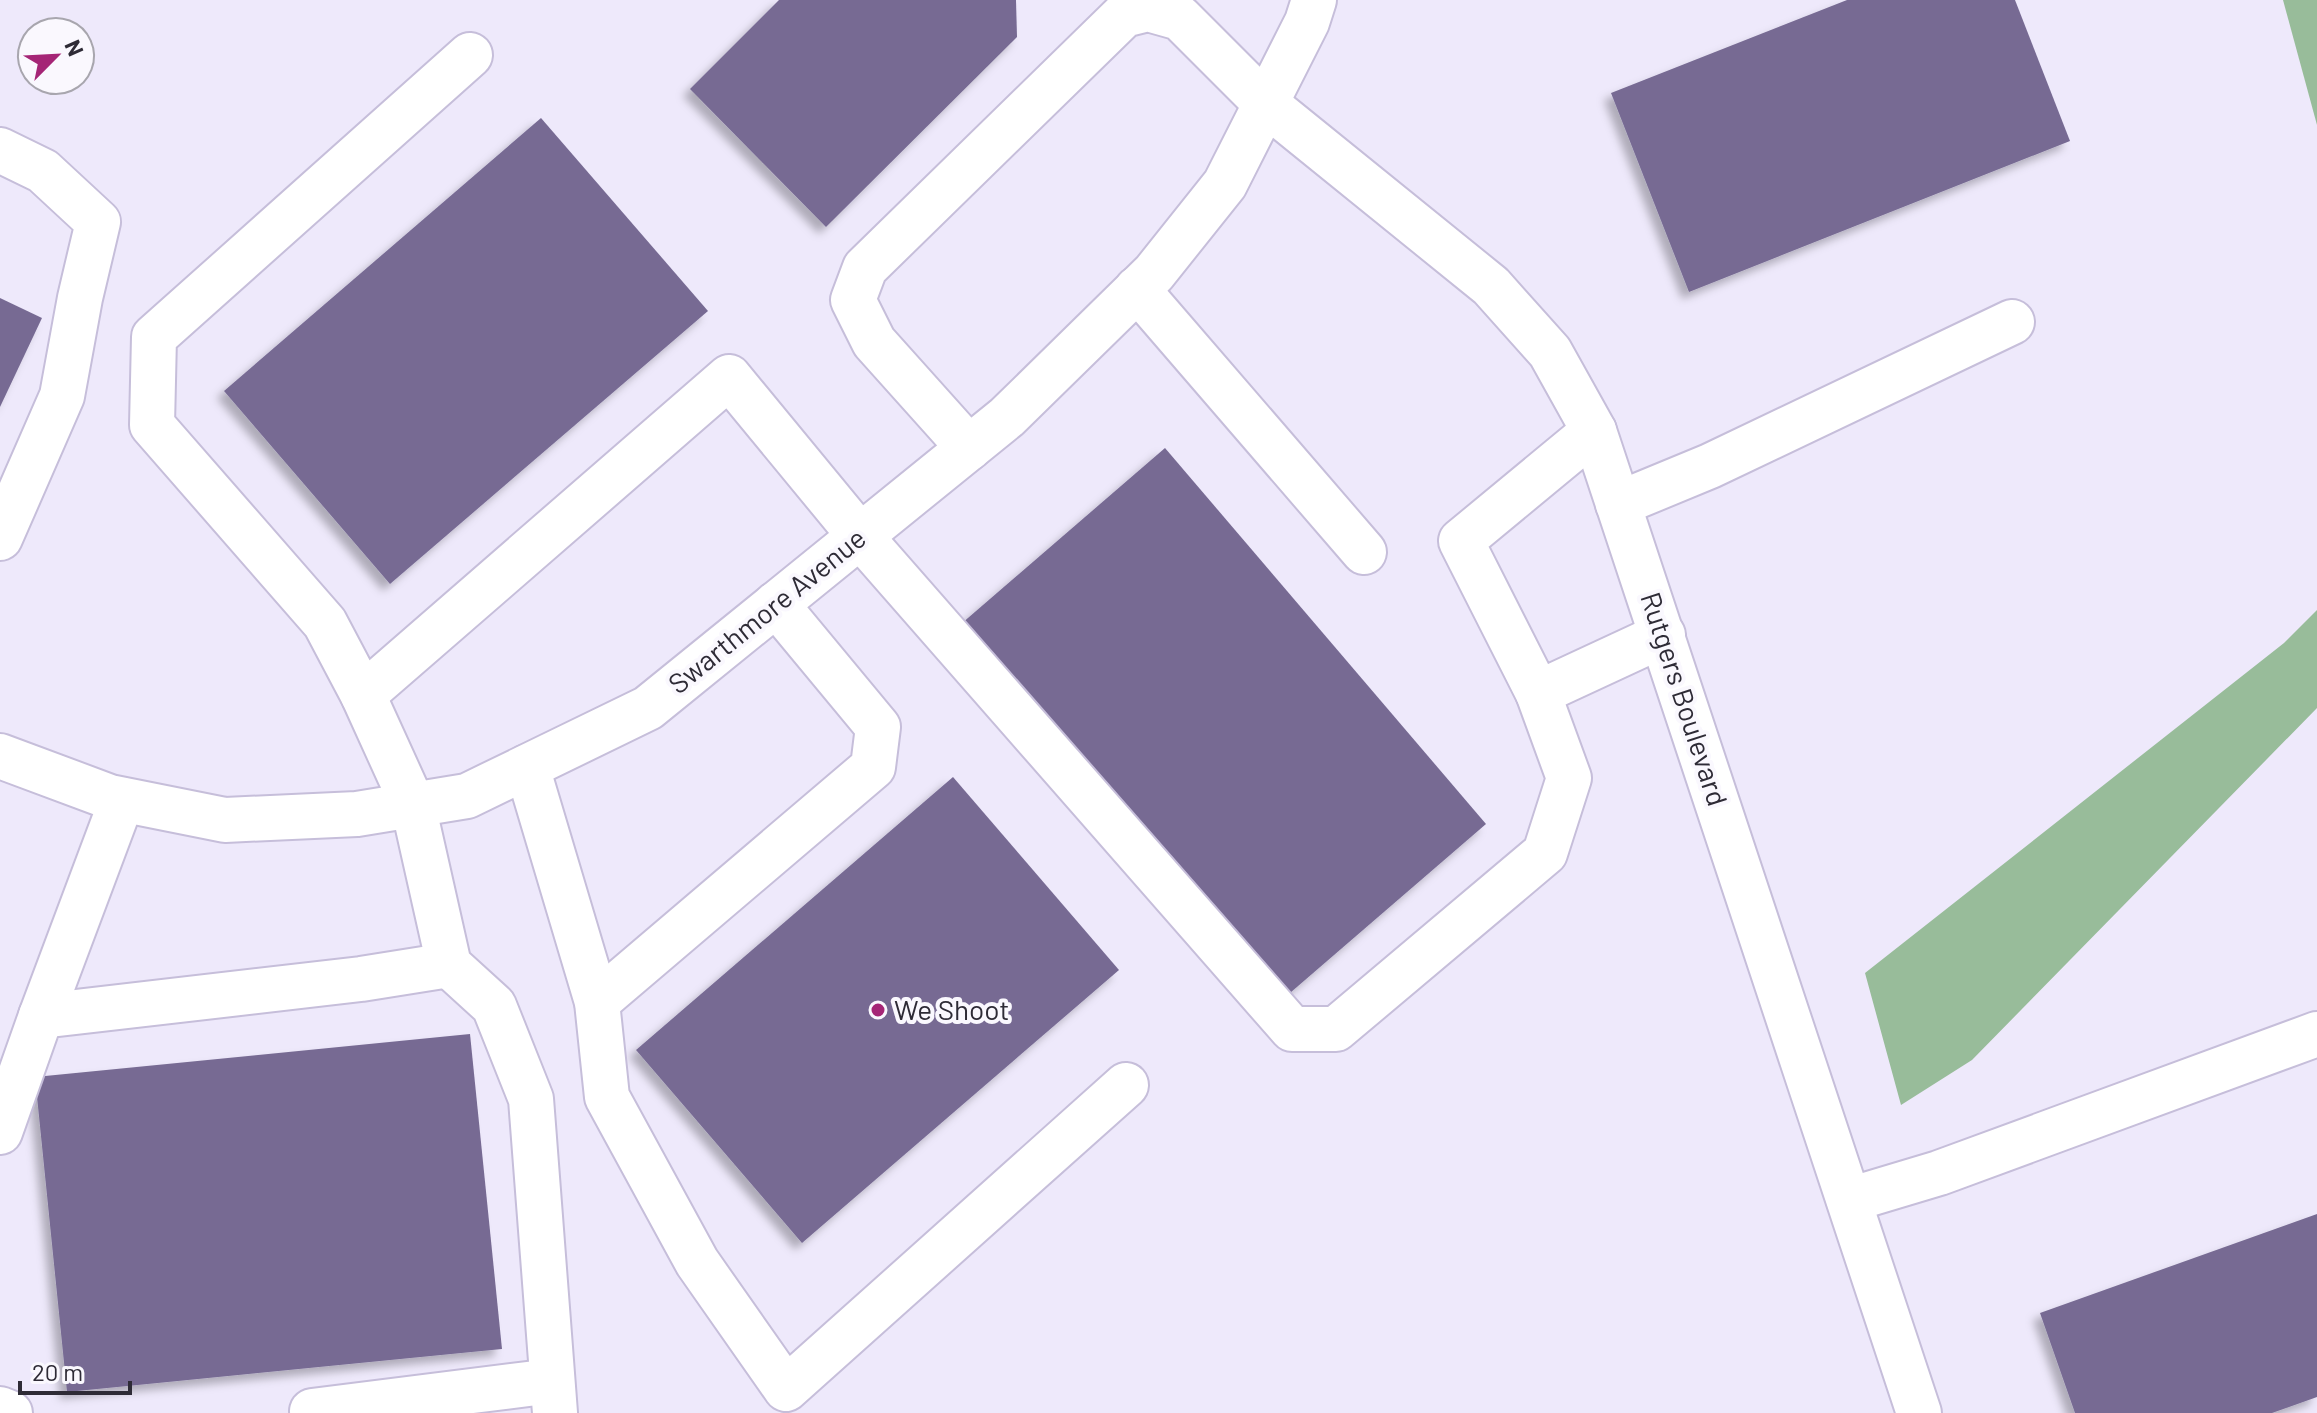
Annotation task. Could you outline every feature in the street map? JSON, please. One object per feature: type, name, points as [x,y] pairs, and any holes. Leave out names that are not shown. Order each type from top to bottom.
[{"type":"street","name":"Swarthmore Avenue","points":[[0,756],[122,800],[225,820],[357,814],[467,796],[648,708],[1007,417],[1154,273],[1225,184],[1307,22],[1314,0]]},
{"type":"street","name":"Rutgers Boulevard","points":[[1146,4],[1180,18],[1265,103],[1491,286],[1550,352],[1594,431],[1919,1413]]},
{"type":"street","points":[[969,448],[874,342],[853,300],[865,268],[1124,15],[1146,4]]},
{"type":"street","points":[[306,1412],[554,1397],[531,1099],[494,1006],[449,965],[413,805],[363,695],[325,623],[152,425],[154,337],[470,55]]},
{"type":"street","points":[[0,150],[43,171],[98,222],[62,396],[0,538]]},
{"type":"street","points":[[1137,289],[1364,552]]},
{"type":"street","points":[[1618,504],[1710,466],[2012,322]]},
{"type":"street","points":[[363,695],[729,377],[860,536],[1292,1029],[1336,1029],[1545,853],[1569,778],[1538,693],[1461,541],[1594,431]]},
{"type":"street","points":[[597,1002],[873,767],[878,727],[776,604]]},
{"type":"street","points":[[1538,693],[1663,635]]},
{"type":"street","points":[[527,767],[597,1002],[607,1097],[697,1262],[786,1389],[1126,1085]]},
{"type":"street","points":[[0,1132],[122,800]]},
{"type":"street","points":[[41,1016],[361,979],[449,965]]},
{"type":"street","points":[[1849,1200],[1939,1173],[2317,1034]]},
{"type":"street","points":[[0,1409],[10,1413]]},
{"type":"green space","points":[[2283,0],[2317,0],[2317,125]]},
{"type":"green space","points":[[2317,610],[2317,708],[1972,1060],[1901,1105],[1865,973],[2284,643]]},
{"type":"building","points":[[779,0],[1016,0],[1017,37],[826,227],[690,89]]},
{"type":"building","points":[[1847,0],[2015,0],[2070,141],[1689,292],[1611,93]]},
{"type":"building","points":[[541,118],[708,311],[390,584],[224,391]]},
{"type":"building","points":[[0,298],[42,318],[0,407]]},
{"type":"building","points":[[1165,448],[1486,824],[1283,999],[961,624]]},
{"type":"building","name":"We Shoot","points":[[953,777],[1119,970],[802,1243],[636,1050]]},
{"type":"building","points":[[470,1034],[502,1349],[67,1392],[35,1077]]},
{"type":"building","points":[[2317,1214],[2317,1397],[2272,1413],[2075,1413],[2040,1313]]},
{"type":"place","name":"We Shoot","points":[[878,1010]]}]
